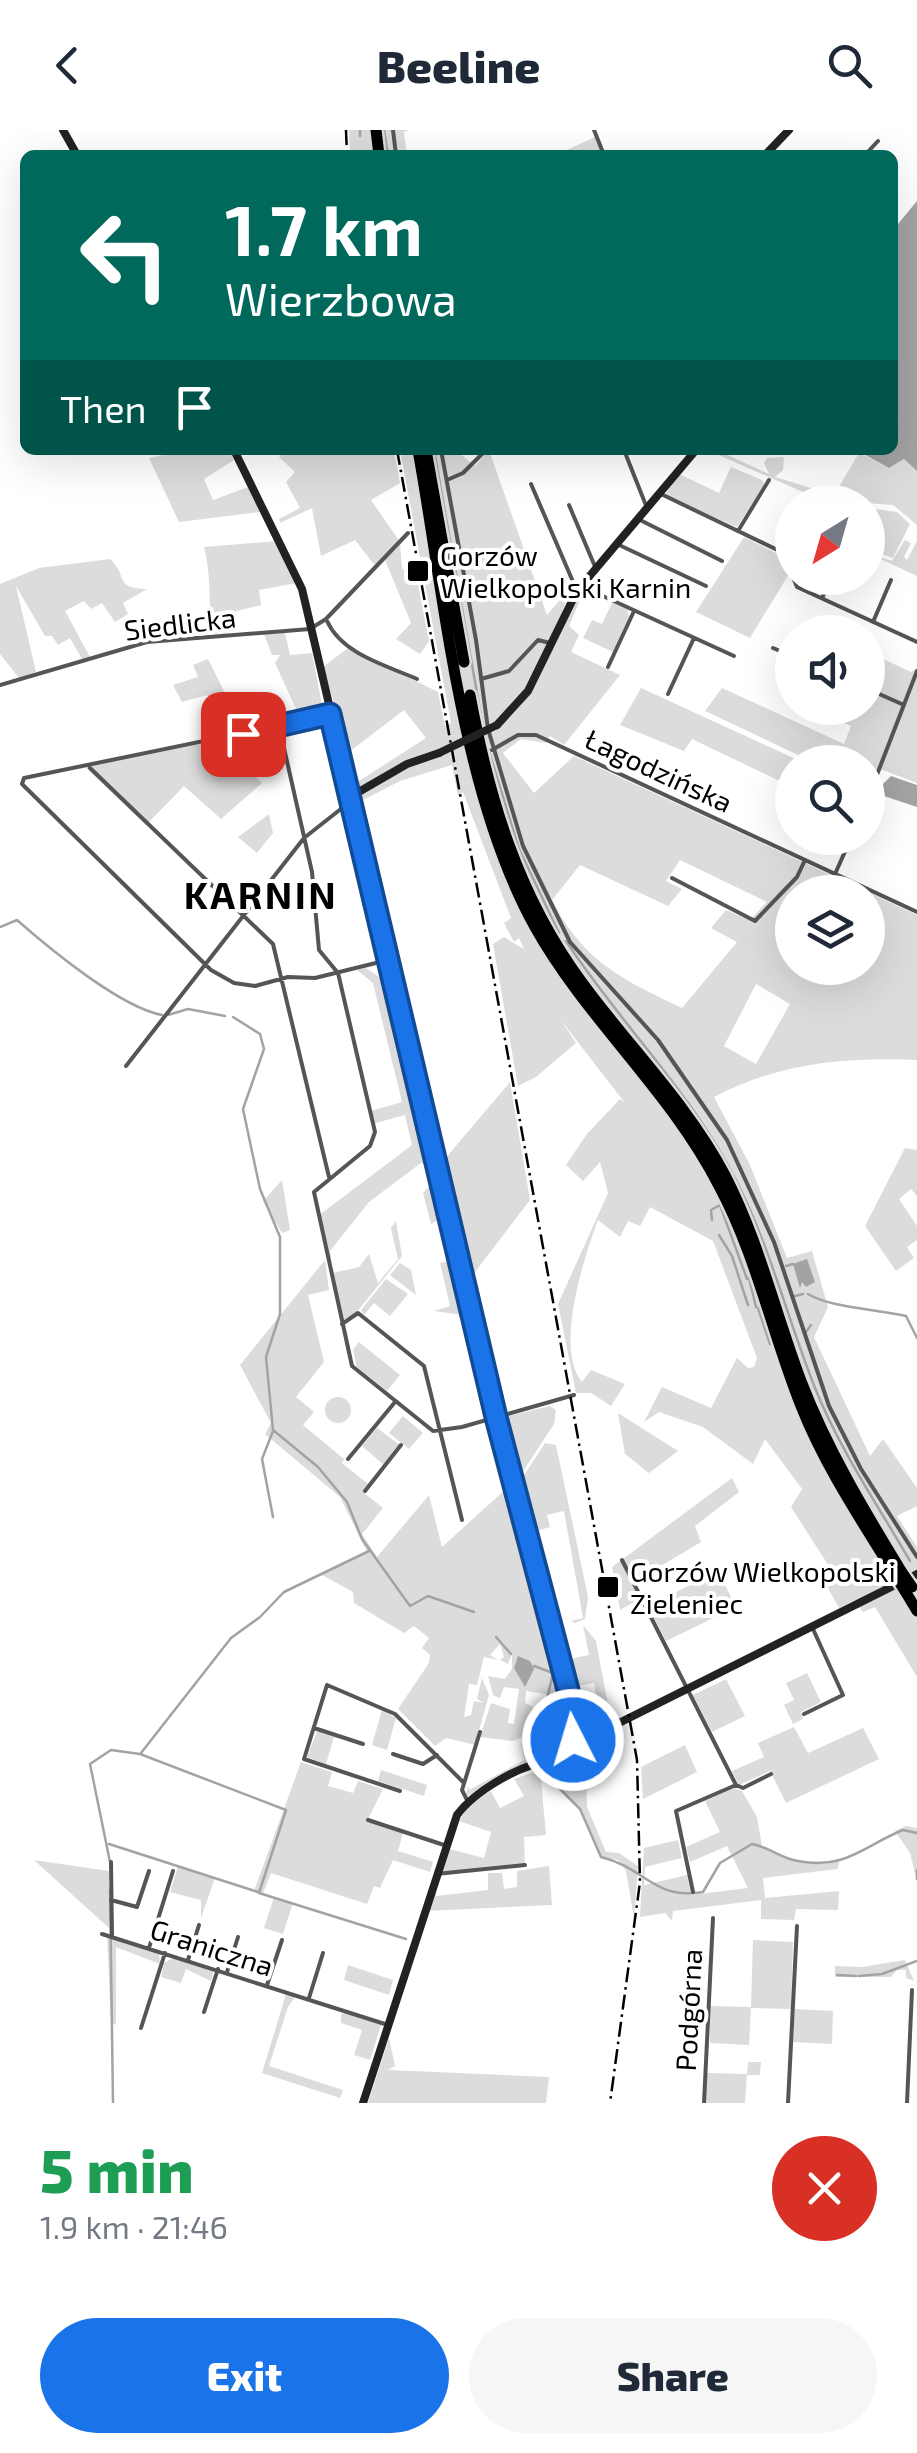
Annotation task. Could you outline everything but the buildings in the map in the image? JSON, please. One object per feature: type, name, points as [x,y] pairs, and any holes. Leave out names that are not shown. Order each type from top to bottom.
[{"type":"highway","points":[[419,455],[478,776],[509,874],[557,964],[678,1118],[719,1184],[748,1252],[809,1426],[906,1575]]},
{"type":"highway","points":[[427,455],[482,758],[518,870],[566,959],[679,1102],[717,1160],[757,1249],[818,1421],[906,1575],[917,1611]]},
{"type":"main road","points":[[770,150],[789,130]]},
{"type":"main road","points":[[237,455],[295,568],[580,1755]]},
{"type":"main road","points":[[350,799],[407,764],[497,725],[528,691],[579,589],[692,455]]},
{"type":"main road","points":[[363,2103],[444,1845],[454,1819],[468,1802],[531,1767],[560,1744],[598,1736],[813,1628],[906,1575]]},
{"type":"main road","points":[[560,1762],[560,1744],[571,1712]]},
{"type":"main road","points":[[531,1767],[560,1762],[572,1765],[598,1736]]},
{"type":"street","points":[[870,150],[878,141]]},
{"type":"street","points":[[443,455],[492,750],[523,846],[564,934],[677,1064],[741,1166],[774,1242],[829,1406],[861,1469],[917,1557]]},
{"type":"street","points":[[447,480],[463,473],[481,455]]},
{"type":"street","points":[[626,455],[647,508]]},
{"type":"street","points":[[738,531],[768,480]]},
{"type":"street","points":[[532,484],[579,589],[734,656]]},
{"type":"street","points":[[659,494],[775,549]]},
{"type":"street","points":[[569,505],[596,568]]},
{"type":"street","points":[[638,518],[722,561]]},
{"type":"street","points":[[310,629],[326,620],[408,532]]},
{"type":"street","points":[[617,544],[706,586]]},
{"type":"street","points":[[876,615],[891,580]]},
{"type":"street","points":[[815,595],[858,615]]},
{"type":"street","points":[[608,667],[634,611]]},
{"type":"street","points":[[326,620],[340,641],[417,679]]},
{"type":"street","points":[[885,627],[917,642]]},
{"type":"street","name":"Siedlicka","points":[[0,685],[147,642],[310,629]]},
{"type":"street","points":[[668,694],[694,638]]},
{"type":"street","points":[[481,679],[509,671],[538,640],[550,644]]},
{"type":"street","points":[[885,754],[917,672]]},
{"type":"street","points":[[885,697],[904,705]]},
{"type":"street","points":[[330,714],[144,752],[90,768],[24,778],[24,788],[219,976],[244,985],[270,985],[284,978],[304,980],[388,960]]},
{"type":"street","points":[[279,726],[304,838],[320,950],[338,973],[375,1132],[370,1146],[314,1192],[313,1202],[352,1366],[426,1428],[442,1429],[573,1396]]},
{"type":"street","name":"Łagodzińska","points":[[492,750],[518,735],[536,735],[917,912]]},
{"type":"street","points":[[90,768],[274,944],[329,1177]]},
{"type":"street","points":[[126,1066],[304,838],[350,799]]},
{"type":"street","points":[[835,874],[843,855]]},
{"type":"street","points":[[672,878],[755,921],[797,877],[805,860]]},
{"type":"street","points":[[342,1324],[358,1313],[424,1366],[462,1520]]},
{"type":"street","points":[[348,1459],[394,1402]]},
{"type":"street","points":[[365,1491],[402,1445]]},
{"type":"street","points":[[622,1560],[736,1785],[743,1788],[770,1774]]},
{"type":"street","points":[[804,1714],[843,1695],[813,1628]]},
{"type":"street","points":[[400,1791],[304,1760],[327,1685],[395,1714],[464,1783]]},
{"type":"street","points":[[314,1728],[362,1744]]},
{"type":"street","points":[[468,1802],[462,1795],[464,1783],[480,1732]]},
{"type":"street","points":[[393,1754],[423,1764],[438,1755]]},
{"type":"street","points":[[693,1892],[676,1811],[736,1785]]},
{"type":"street","points":[[368,1820],[444,1845]]},
{"type":"street","points":[[112,1862],[112,1936]]},
{"type":"street","points":[[435,1874],[450,1876],[526,1865]]},
{"type":"street","points":[[111,1900],[137,1907],[149,1871]]},
{"type":"street","points":[[149,1948],[173,1871]]},
{"type":"street","name":"Podgórna","points":[[704,2103],[713,1918]]},
{"type":"street","points":[[188,1960],[200,1925]]},
{"type":"street","points":[[788,2103],[797,1926]]},
{"type":"street","name":"Graniczna","points":[[102,1934],[388,2024]]},
{"type":"street","points":[[227,1972],[238,1937]]},
{"type":"street","points":[[267,1986],[282,1940]]},
{"type":"street","points":[[140,2028],[165,1953]]},
{"type":"street","points":[[310,1998],[324,1953]]},
{"type":"street","points":[[204,2012],[218,1969]]},
{"type":"street","points":[[908,2103],[912,1990]]},
{"type":"shaded area","points":[[349,130],[409,130],[404,132],[406,150],[350,150]]},
{"type":"shaded area","points":[[595,137],[601,149],[599,150],[567,150]]},
{"type":"shaded area","points":[[917,201],[917,471],[904,459],[889,468],[865,455],[898,455],[898,224]]},
{"type":"shaded area","points":[[232,455],[234,460],[204,479],[213,500],[248,487],[260,512],[179,522],[149,458]]},
{"type":"shaded area","points":[[395,455],[400,483],[371,500],[400,542],[402,569],[414,568],[416,574],[429,641],[420,654],[396,639],[411,623],[385,560],[376,567],[355,540],[321,556],[312,508],[280,523],[279,519],[300,508],[286,482],[295,472],[279,457]]},
{"type":"shaded area","points":[[401,455],[462,455],[475,466],[485,455],[491,455],[547,615],[572,586],[558,622],[584,591],[569,626],[579,635],[571,652],[620,675],[564,745],[550,736],[546,743],[521,739],[503,753],[534,793],[574,756],[775,849],[775,855],[787,855],[830,875],[775,875],[775,985],[885,985],[885,900],[917,915],[917,1060],[812,1065],[763,1076],[714,1097],[750,1165],[787,1258],[812,1251],[828,1307],[814,1337],[870,1456],[883,1439],[917,1488],[917,1506],[897,1516],[917,1547],[917,1677],[875,1607],[863,1612],[855,1600],[839,1608],[824,1581],[834,1574],[791,1507],[802,1489],[765,1439],[753,1464],[703,1427],[659,1412],[644,1422],[662,1387],[711,1408],[737,1358],[748,1368],[754,1367],[757,1358],[713,1241],[650,1207],[640,1226],[628,1221],[620,1237],[598,1220],[574,1302],[574,1367],[582,1382],[591,1370],[625,1384],[611,1406],[591,1393],[576,1393],[558,1304],[608,1193],[600,1162],[583,1181],[566,1165],[587,1134],[620,1099],[625,1103],[560,1019],[576,1043],[536,1077],[518,1086],[493,944],[504,937],[524,949],[519,938],[514,942],[504,923],[511,918],[463,792],[458,796],[452,765],[400,781],[361,801],[356,783],[426,738],[404,710],[349,752],[323,667],[348,648],[438,692],[445,726],[451,723]],"holes":[[[680,860],[767,902],[750,920],[726,910],[711,928],[737,942],[682,1008],[606,966],[577,939],[552,900],[580,865],[668,906],[682,889],[666,881]],[[756,984],[790,1004],[756,1064],[724,1046]]]},
{"type":"shaded area","points":[[718,455],[728,455],[769,474],[764,463],[767,458],[784,457],[783,470],[775,477],[801,485],[787,485]]},
{"type":"shaded area","points":[[858,455],[889,468],[904,459],[917,471],[917,525],[893,505],[885,504],[885,485],[840,485]]},
{"type":"shaded area","points":[[731,467],[762,480],[764,485],[737,527],[665,495],[679,474],[719,493]]},
{"type":"shaded area","points":[[885,510],[897,512],[910,524],[893,558],[885,555]]},
{"type":"shaded area","points":[[744,537],[775,552],[776,595],[750,638],[696,612]]},
{"type":"shaded area","points":[[905,540],[911,543],[904,557],[907,560],[917,541],[917,576],[885,559],[892,561]]},
{"type":"shaded area","points":[[277,541],[297,583],[259,590],[261,605],[224,614],[226,633],[212,634],[204,547]]},
{"type":"shaded area","points":[[110,559],[126,584],[147,589],[123,603],[128,614],[115,622],[102,603],[91,609],[84,601],[65,611],[90,657],[82,659],[70,638],[58,645],[52,636],[45,636],[16,586],[36,672],[19,678],[0,654],[0,584],[39,568]]},
{"type":"shaded area","points":[[612,603],[627,609],[629,616],[613,652],[583,638],[592,620],[602,624]]},
{"type":"shaded area","points":[[285,633],[290,655],[312,653],[324,715],[302,722],[275,663],[280,655],[272,655],[264,634]]},
{"type":"shaded area","points":[[208,659],[231,705],[216,709],[207,695],[182,702],[173,685],[198,677],[193,665]]},
{"type":"shaded area","points":[[885,660],[911,672],[917,668],[917,783],[885,771],[885,745],[777,745],[705,711],[722,688],[775,712],[775,725],[803,725],[844,744],[851,726],[885,725]]},
{"type":"shaded area","points":[[641,688],[775,750],[775,779],[692,739],[684,751],[620,725]]},
{"type":"shaded area","points":[[218,739],[262,783],[221,819],[184,786],[146,825],[84,766]]},
{"type":"shaded area","points":[[891,776],[917,785],[917,807],[885,796],[885,782]]},
{"type":"shaded area","points":[[269,814],[273,833],[257,853],[238,837]]},
{"type":"shaded area","points":[[366,968],[385,981],[427,1165],[421,1163],[369,1202],[330,1251],[332,1263],[318,1216],[412,1145],[405,1115],[372,1124],[371,1111],[402,1102],[373,983],[357,970]]},
{"type":"shaded area","points":[[510,1082],[530,1200],[472,1276],[444,1160]]},
{"type":"shaded area","points":[[905,1148],[917,1150],[917,1196],[911,1189],[899,1199],[917,1226],[917,1240],[907,1247],[914,1258],[896,1271],[865,1226]]},
{"type":"shaded area","points":[[282,1180],[290,1230],[282,1233],[263,1201]]},
{"type":"shaded area","points":[[433,1182],[440,1189],[433,1191],[440,1192],[443,1217],[431,1224],[423,1193]]},
{"type":"shaded area","points":[[445,1219],[492,1414],[487,1417],[442,1223]]},
{"type":"shaded area","points":[[396,1221],[402,1256],[356,1313],[343,1320],[333,1273],[359,1267],[369,1254],[378,1283],[398,1259],[391,1228]]},
{"type":"shaded area","points":[[807,1259],[815,1282],[806,1287],[802,1282],[800,1288],[793,1264]]},
{"type":"shaded area","points":[[325,1260],[329,1290],[308,1295],[324,1362],[296,1397],[314,1412],[303,1425],[344,1459],[342,1463],[368,1484],[363,1492],[383,1508],[362,1534],[377,1557],[429,1495],[442,1547],[507,1488],[565,1697],[526,1691],[525,1703],[532,1706],[536,1719],[541,1720],[538,1731],[513,1741],[480,1737],[491,1703],[510,1709],[508,1723],[514,1724],[519,1689],[504,1687],[500,1698],[493,1695],[488,1676],[505,1679],[512,1669],[512,1654],[508,1664],[500,1660],[504,1657],[500,1644],[490,1655],[498,1660],[484,1657],[477,1685],[469,1684],[464,1717],[471,1715],[474,1701],[484,1703],[477,1699],[482,1678],[489,1695],[475,1745],[446,1738],[435,1746],[398,1709],[429,1663],[430,1655],[422,1648],[429,1638],[414,1626],[404,1633],[354,1603],[353,1592],[322,1575],[367,1552],[340,1497],[265,1434],[271,1423],[240,1365]]},
{"type":"shaded area","points":[[450,1261],[462,1315],[434,1311],[450,1306],[440,1263]]},
{"type":"shaded area","points":[[400,1263],[411,1270],[416,1295],[390,1275]]},
{"type":"shaded area","points":[[386,1279],[408,1294],[390,1316],[374,1303],[364,1315],[361,1310]]},
{"type":"shaded area","points":[[359,1342],[400,1375],[387,1391],[357,1367],[353,1350]]},
{"type":"shaded area","points":[[338,1397],[347,1401],[351,1410],[347,1419],[338,1423],[329,1419],[325,1410],[329,1401]]},
{"type":"shaded area","points":[[550,1406],[556,1410],[554,1424],[520,1476],[505,1417]]},
{"type":"shaded area","points":[[618,1413],[678,1451],[649,1473],[625,1454]]},
{"type":"shaded area","points":[[403,1416],[423,1433],[409,1449],[389,1433]]},
{"type":"shaded area","points":[[377,1428],[400,1445],[384,1465],[362,1446]]},
{"type":"shaded area","points":[[545,1443],[556,1445],[588,1597],[585,1619],[575,1623],[571,1621],[583,1618],[564,1511],[547,1515],[550,1527],[530,1533],[521,1480]]},
{"type":"shaded area","points":[[732,1478],[739,1492],[695,1526],[701,1542],[634,1582],[641,1598],[620,1610],[612,1567]]},
{"type":"shaded area","points":[[718,1571],[736,1607],[666,1641],[654,1618],[678,1606],[672,1594]]},
{"type":"shaded area","points":[[583,1625],[596,1641],[610,1716],[602,1729],[594,1683],[568,1688],[560,1661],[589,1655]]},
{"type":"shaded area","points":[[518,1656],[530,1661],[534,1669],[525,1687],[514,1668]]},
{"type":"shaded area","points":[[807,1673],[821,1702],[801,1712],[803,1719],[793,1724],[784,1705],[794,1700],[786,1683]]},
{"type":"shaded area","points":[[726,1679],[745,1716],[712,1732],[693,1695]]},
{"type":"shaded area","points":[[549,1696],[566,1700],[564,1719],[547,1750],[518,1772],[466,1796],[468,1786],[469,1790],[524,1760],[521,1744],[550,1730],[554,1711],[546,1707]]},
{"type":"shaded area","points":[[382,1710],[396,1718],[387,1750],[372,1745]]},
{"type":"shaded area","points":[[794,1727],[808,1753],[863,1728],[879,1759],[786,1803],[770,1771],[739,1785],[732,1771],[764,1757],[758,1743]]},
{"type":"shaded area","points":[[317,1731],[334,1737],[326,1764],[307,1757]]},
{"type":"shaded area","points":[[606,1736],[586,1770],[587,1807],[606,1852],[619,1853],[638,1866],[634,1918],[626,1871],[618,1860],[601,1857],[580,1809],[541,1770],[551,1766],[575,1770]]},
{"type":"shaded area","points":[[685,1745],[697,1772],[643,1799],[641,1767]]},
{"type":"shaded area","points":[[301,1762],[332,1772],[328,1786],[353,1793],[358,1781],[383,1789],[367,1821],[403,1833],[398,1851],[433,1862],[430,1872],[393,1860],[380,1888],[374,1886],[367,1904],[271,1873],[263,1893],[254,1891]]},
{"type":"shaded area","points":[[381,1770],[427,1785],[424,1796],[378,1781]]},
{"type":"shaded area","points":[[540,1770],[546,1835],[524,1837],[525,1865],[439,1874],[449,1849],[484,1858],[491,1832],[459,1821],[471,1803],[491,1791],[500,1808],[524,1796],[514,1779]]},
{"type":"shaded area","points":[[734,1788],[742,1791],[757,1817],[762,1846],[795,1861],[839,1862],[838,1869],[763,1878],[765,1898],[839,1891],[838,1910],[796,1909],[794,1920],[761,1919],[761,1900],[673,1911],[672,1921],[665,1913],[640,1917],[644,1848],[678,1840],[682,1858],[645,1867],[644,1885],[687,1875],[691,1895],[748,1888],[727,1846],[690,1862],[686,1847],[720,1832],[705,1801]]},
{"type":"shaded area","points":[[906,1826],[917,1828],[917,1881],[910,1853],[895,1831]]},
{"type":"shaded area","points":[[34,1860],[109,1871],[109,1928]]},
{"type":"shaded area","points":[[178,1866],[215,1878],[201,1918],[201,1900],[170,1892]]},
{"type":"shaded area","points":[[549,1866],[552,1905],[426,1911],[437,1876],[436,1896],[488,1890],[488,1873],[502,1873],[504,1889],[517,1887],[517,1871]]},
{"type":"shaded area","points":[[274,1897],[293,1903],[283,1934],[264,1928]]},
{"type":"shaded area","points":[[107,1936],[159,1953],[160,1964],[116,1947],[116,2025],[111,2023]]},
{"type":"shaded area","points":[[753,1940],[793,1942],[791,2009],[751,2008],[749,2045],[710,2043],[710,2006],[751,2007]]},
{"type":"shaded area","points":[[173,1958],[214,1970],[211,1981],[186,1969],[181,1983],[161,1977],[164,1963]]},
{"type":"shaded area","points":[[905,1960],[914,1981],[906,1978],[906,1970],[897,1970],[891,1977],[835,1977],[835,1966],[862,1967]]},
{"type":"shaded area","points":[[348,1965],[393,1980],[389,1995],[344,1980]]},
{"type":"shaded area","points":[[286,1994],[295,1997],[288,2007],[269,2066],[343,2090],[340,2098],[262,2073]]},
{"type":"shaded area","points":[[795,2009],[833,2011],[832,2044],[793,2042]]},
{"type":"shaded area","points":[[341,2014],[381,2025],[370,2060],[354,2055],[362,2030],[341,2023]]},
{"type":"shaded area","points":[[389,2038],[395,2066],[388,2070],[549,2077],[546,2103],[368,2103]]},
{"type":"shaded area","points":[[748,2062],[761,2062],[760,2075],[747,2075],[745,2103],[705,2103],[707,2073],[747,2074]]},
{"type":"waterway","points":[[360,130],[360,136]]},
{"type":"waterway","points":[[384,130],[387,150]]},
{"type":"waterway","points":[[435,455],[483,727]]},
{"type":"waterway","points":[[488,748],[519,849],[559,933]]},
{"type":"waterway","points":[[0,927],[17,920],[106,989],[162,1015]]},
{"type":"waterway","points":[[566,941],[693,1109],[730,1169],[766,1249],[825,1411],[910,1561]]},
{"type":"waterway","points":[[168,1015],[188,1009],[225,1016]]},
{"type":"waterway","points":[[233,1017],[260,1034],[264,1049],[243,1109],[260,1189],[280,1237],[280,1314],[266,1357],[273,1430],[318,1467],[347,1502],[362,1539],[410,1606],[428,1596],[474,1612]]},
{"type":"waterway","points":[[712,1220],[711,1210],[720,1205],[747,1279]]},
{"type":"waterway","points":[[719,1235],[732,1256],[748,1305]]},
{"type":"waterway","points":[[786,1266],[793,1264]]},
{"type":"waterway","points":[[749,1278],[756,1307]]},
{"type":"waterway","points":[[795,1296],[803,1294]]},
{"type":"waterway","points":[[808,1294],[841,1305],[906,1316],[917,1338]]},
{"type":"waterway","points":[[758,1308],[770,1344]]},
{"type":"waterway","points":[[806,1332],[811,1325]]},
{"type":"waterway","points":[[273,1431],[262,1459],[273,1517]]},
{"type":"waterway","points":[[141,1753],[231,1638],[260,1617],[284,1592],[369,1551]]},
{"type":"waterway","points":[[496,1637],[511,1654]]},
{"type":"waterway","points":[[527,1736],[526,1727],[536,1722],[540,1706],[546,1704],[553,1673],[534,1666]]},
{"type":"waterway","points":[[528,1743],[534,1759]]},
{"type":"waterway","points":[[110,1862],[90,1764],[111,1750],[140,1754],[286,1810],[259,1893],[406,1939]]},
{"type":"waterway","points":[[538,1767],[580,1809],[601,1857],[672,1891],[703,1892],[720,1863],[752,1844],[792,1860],[815,1863],[854,1855],[903,1830],[917,1833]]},
{"type":"waterway","points":[[109,1844],[258,1892]]},
{"type":"waterway","points":[[917,1870],[917,1879]]},
{"type":"waterway","points":[[110,1890],[113,2103]]},
{"type":"waterway","points":[[859,1976],[882,1974],[917,1961]]},
{"type":"waterway","points":[[837,1975],[856,1976]]},
{"type":"railway","points":[[346,130],[347,150]]},
{"type":"railway","points":[[398,455],[637,1760],[640,1882],[610,2103]]},
{"type":"place","name":"Gorzów Wielkopolski Karnin","points":[[418,571]]},
{"type":"place","name":"Gorzów Wielkopolski Zieleniec","points":[[608,1587]]},
{"type":"district","name":"KARNIN","points":[[261,894]]},
{"type":"route","points":[[243,734],[330,714],[496,1417],[568,1690],[573,1740]]}]
